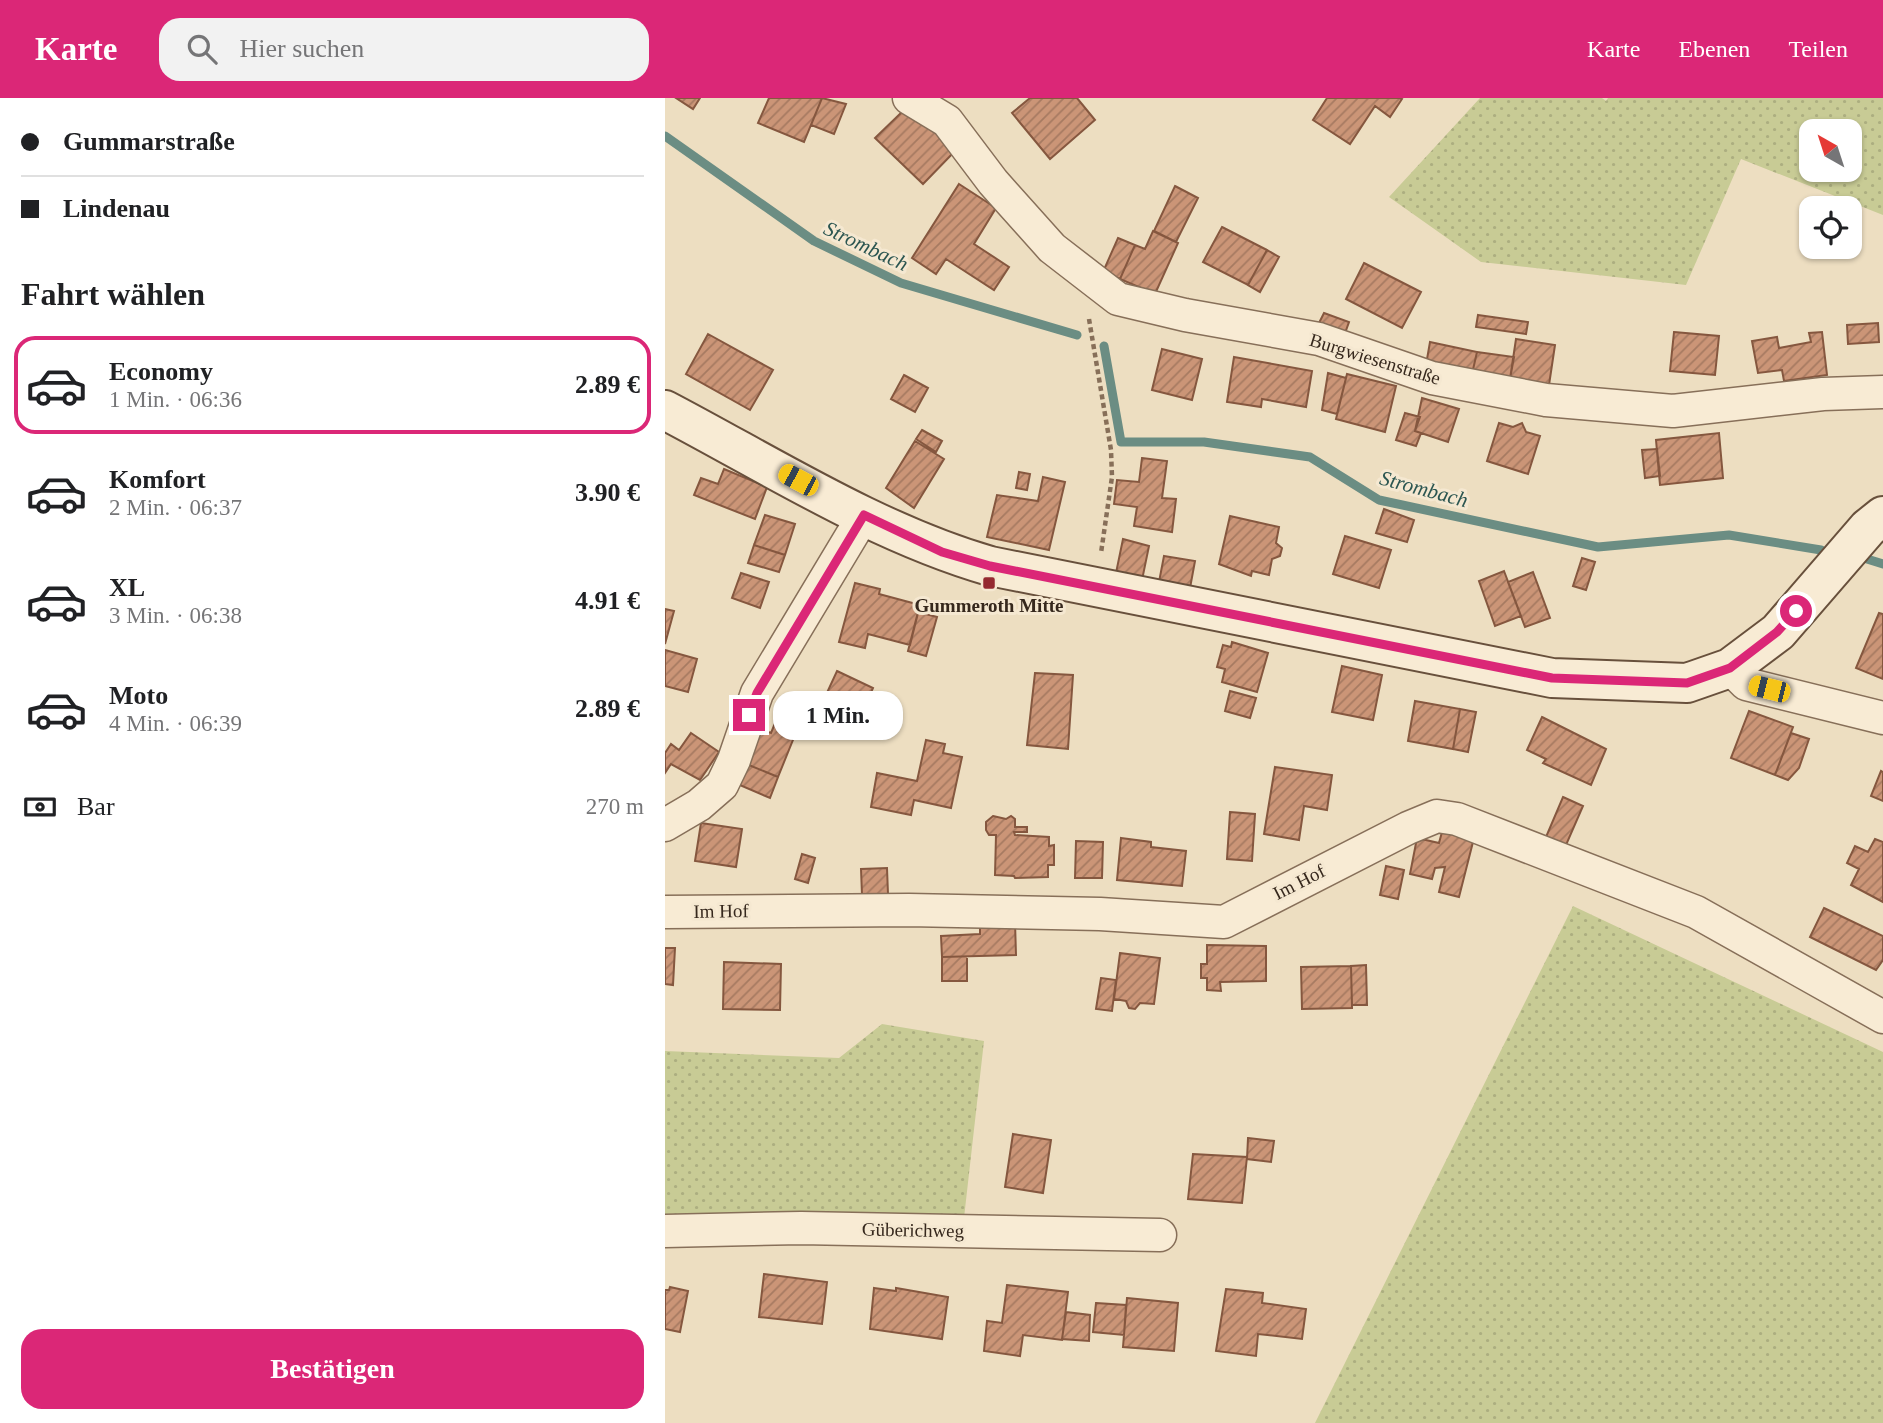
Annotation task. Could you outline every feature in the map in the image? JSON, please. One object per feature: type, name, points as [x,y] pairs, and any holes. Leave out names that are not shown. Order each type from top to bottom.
[{"type":"street","name":"Burgwiesenstraße","points":[[909,98],[947,121],[993,182],[1052,248],[1118,299],[1185,315],[1319,340],[1432,378],[1546,400],[1673,411],[1823,394],[1883,392]]},
{"type":"street","points":[[665,410],[864,515],[942,552],[990,566],[1552,678],[1687,683],[1730,668],[1777,632],[1868,528],[1883,516]]},
{"type":"street","points":[[665,825],[699,806],[722,785],[734,760],[757,693],[864,515]]},
{"type":"street","points":[[1730,668],[1747,684],[1883,718]]},
{"type":"street","name":"Im Hof","points":[[665,912],[909,910],[1100,914],[1224,922],[1376,843],[1437,816],[1457,819],[1696,912],[1883,1017]]},
{"type":"street","name":"Güberichweg","points":[[665,1231],[801,1228],[1160,1235]]},
{"type":"path","points":[[1089,319],[1106,413],[1112,477],[1096,585]]},
{"type":"green space","points":[[1480,98],[1602,98],[1606,101],[1608,98],[1883,98],[1883,215],[1862,207],[1862,196],[1835,196],[1799,182],[1862,182],[1862,119],[1799,119],[1799,182],[1741,159],[1686,285],[1481,262],[1389,197]]},
{"type":"green space","points":[[1573,906],[1883,1052],[1883,1423],[1315,1423]]},
{"type":"green space","points":[[882,1024],[984,1041],[964,1218],[665,1219],[665,1051],[839,1058]]},
{"type":"building","points":[[676,98],[700,98],[693,109]]},
{"type":"building","points":[[769,98],[822,98],[804,142],[758,123]]},
{"type":"building","points":[[822,98],[846,104],[834,134],[811,125]]},
{"type":"building","points":[[1030,98],[1077,98],[1095,120],[1050,159],[1012,113]]},
{"type":"building","points":[[1327,98],[1402,99],[1390,117],[1375,106],[1350,144],[1313,120]]},
{"type":"building","points":[[908,106],[956,150],[923,184],[875,138]]},
{"type":"building","points":[[959,184],[996,208],[974,244],[1009,267],[994,290],[946,259],[936,274],[912,258]]},
{"type":"building","points":[[1175,186],[1198,198],[1176,242],[1154,231]]},
{"type":"building","points":[[1222,227],[1267,250],[1248,285],[1203,262]]},
{"type":"building","points":[[1153,231],[1178,243],[1155,294],[1120,279],[1135,245],[1145,249]]},
{"type":"building","points":[[1118,238],[1135,245],[1120,279],[1103,272]]},
{"type":"building","points":[[1267,250],[1279,257],[1260,292],[1248,285]]},
{"type":"building","points":[[1364,263],[1421,292],[1402,328],[1346,299]]},
{"type":"building","points":[[1324,313],[1349,322],[1344,336],[1317,327]]},
{"type":"building","points":[[1478,315],[1528,322],[1526,334],[1476,327]]},
{"type":"building","points":[[1878,323],[1879,342],[1848,344],[1847,325]]},
{"type":"building","points":[[1674,332],[1719,336],[1715,375],[1670,371]]},
{"type":"building","points":[[1822,332],[1827,375],[1784,381],[1782,370],[1758,373],[1752,341],[1777,337],[1779,348],[1811,342],[1809,333]]},
{"type":"building","points":[[708,334],[773,370],[750,410],[686,374]]},
{"type":"building","points":[[1516,339],[1555,345],[1549,385],[1510,379]]},
{"type":"building","points":[[1430,342],[1477,352],[1472,374],[1426,365]]},
{"type":"building","points":[[1162,349],[1202,359],[1192,400],[1152,390]]},
{"type":"building","points":[[1477,352],[1514,357],[1510,379],[1472,374]]},
{"type":"building","points":[[1234,357],[1312,371],[1306,407],[1262,399],[1261,407],[1227,402]]},
{"type":"building","points":[[1328,373],[1346,378],[1337,414],[1322,410]]},
{"type":"building","points":[[1347,374],[1396,386],[1385,432],[1336,419]]},
{"type":"building","points":[[904,375],[928,388],[915,412],[891,399]]},
{"type":"building","points":[[1422,398],[1459,409],[1448,442],[1415,431]]},
{"type":"building","points":[[1405,413],[1420,417],[1415,431],[1421,433],[1416,446],[1396,440]]},
{"type":"building","points":[[1499,423],[1513,427],[1522,423],[1526,432],[1540,436],[1528,474],[1487,461]]},
{"type":"building","points":[[922,430],[942,441],[936,452],[916,439]]},
{"type":"building","points":[[1719,433],[1723,478],[1660,485],[1656,440]]},
{"type":"building","points":[[915,441],[944,459],[914,508],[886,488]]},
{"type":"building","points":[[1657,449],[1660,476],[1645,478],[1642,450]]},
{"type":"building","points":[[1142,458],[1167,461],[1162,498],[1176,499],[1172,532],[1134,526],[1137,507],[1114,504],[1117,480],[1139,482]]},
{"type":"building","points":[[724,469],[767,487],[755,519],[694,495],[701,478],[718,484]]},
{"type":"building","points":[[1019,472],[1030,474],[1027,490],[1016,488]]},
{"type":"building","points":[[1043,477],[1065,482],[1049,550],[987,537],[997,495],[1038,501]]},
{"type":"building","points":[[1384,509],[1414,520],[1407,542],[1376,533]]},
{"type":"building","points":[[765,515],[795,524],[785,555],[754,545]]},
{"type":"building","points":[[1230,516],[1279,527],[1276,543],[1282,548],[1280,556],[1272,559],[1269,575],[1252,571],[1251,576],[1219,564]]},
{"type":"building","points":[[1345,536],[1391,550],[1379,588],[1333,574]]},
{"type":"building","points":[[1123,539],[1149,546],[1142,580],[1116,573]]},
{"type":"building","points":[[754,545],[785,555],[779,572],[748,563]]},
{"type":"building","points":[[1164,556],[1195,561],[1190,588],[1159,582]]},
{"type":"building","points":[[1582,558],[1595,562],[1586,590],[1573,586]]},
{"type":"building","points":[[1504,571],[1521,616],[1495,626],[1479,581]]},
{"type":"building","points":[[1533,572],[1550,618],[1525,627],[1508,582]]},
{"type":"building","points":[[741,573],[769,582],[760,608],[732,598]]},
{"type":"building","points":[[855,583],[880,589],[879,594],[920,605],[910,645],[868,634],[865,648],[839,642]]},
{"type":"building","points":[[665,609],[674,611],[665,644]]},
{"type":"building","points":[[918,612],[937,617],[926,656],[908,651]]},
{"type":"building","points":[[1879,613],[1883,614],[1883,679],[1856,668]]},
{"type":"building","points":[[1232,642],[1268,653],[1257,692],[1222,682],[1225,669],[1217,667],[1223,645],[1231,647]]},
{"type":"building","points":[[665,650],[697,659],[688,692],[665,686]]},
{"type":"building","points":[[1342,666],[1382,675],[1373,720],[1332,712]]},
{"type":"building","points":[[837,671],[873,688],[856,727],[819,710]]},
{"type":"building","points":[[1035,673],[1073,675],[1068,749],[1027,745]]},
{"type":"building","points":[[1230,691],[1256,698],[1250,718],[1225,711]]},
{"type":"building","points":[[1415,701],[1460,709],[1453,749],[1408,741]]},
{"type":"building","points":[[1460,709],[1476,712],[1468,752],[1453,749]]},
{"type":"building","points":[[780,711],[801,720],[778,777],[744,763],[757,728],[771,733]]},
{"type":"building","points":[[1749,711],[1793,727],[1775,775],[1731,758]]},
{"type":"building","points":[[1542,717],[1606,749],[1591,785],[1543,763],[1546,759],[1527,750]]},
{"type":"building","points":[[691,733],[719,752],[700,780],[671,764],[665,773],[665,753],[671,744],[679,750]]},
{"type":"building","points":[[1791,733],[1809,739],[1799,768],[1788,780],[1775,775]]},
{"type":"building","points":[[926,740],[945,744],[943,753],[962,757],[951,808],[914,800],[911,815],[871,807],[877,773],[917,781]]},
{"type":"building","points":[[744,763],[778,777],[770,798],[735,783]]},
{"type":"building","points":[[1275,767],[1332,775],[1327,810],[1304,806],[1299,840],[1264,834]]},
{"type":"building","points":[[1881,771],[1883,772],[1883,801],[1871,796]]},
{"type":"building","points":[[1563,797],[1583,806],[1566,845],[1546,837]]},
{"type":"building","points":[[1230,812],[1255,814],[1252,861],[1227,859]]},
{"type":"building","points":[[993,816],[1006,819],[1011,816],[1015,819],[1015,827],[1027,827],[1027,832],[1014,832],[1015,835],[1049,837],[1049,846],[1054,845],[1054,865],[1048,865],[1048,877],[1015,878],[995,875],[996,835],[989,835],[986,830],[986,822]]},
{"type":"building","points":[[701,823],[742,829],[736,867],[695,861]]},
{"type":"building","points":[[1442,832],[1474,838],[1459,897],[1439,892],[1445,867],[1435,868],[1432,879],[1410,874],[1417,838],[1439,843]]},
{"type":"building","points":[[1121,838],[1151,842],[1151,847],[1186,851],[1182,886],[1117,880]]},
{"type":"building","points":[[1875,839],[1883,842],[1883,902],[1851,885],[1859,869],[1847,863],[1855,846],[1868,852]]},
{"type":"building","points":[[1076,841],[1103,842],[1102,878],[1075,878]]},
{"type":"building","points":[[802,854],[815,858],[808,883],[795,879]]},
{"type":"building","points":[[1386,866],[1404,870],[1398,899],[1380,895]]},
{"type":"building","points":[[887,868],[888,894],[862,895],[861,869]]},
{"type":"building","points":[[1824,908],[1883,936],[1883,960],[1876,970],[1810,937]]},
{"type":"building","points":[[1015,922],[1016,955],[942,957],[941,936],[980,934],[980,923]]},
{"type":"building","points":[[1207,945],[1266,946],[1266,981],[1220,982],[1221,991],[1207,990],[1207,978],[1201,978],[1201,964],[1207,964]]},
{"type":"building","points":[[665,948],[675,948],[673,985],[665,984]]},
{"type":"building","points":[[1120,953],[1160,958],[1154,1004],[1140,1003],[1135,1009],[1129,1008],[1126,1001],[1114,999]]},
{"type":"building","points":[[942,957],[967,957],[967,981],[942,981]]},
{"type":"building","points":[[724,962],[781,964],[780,1010],[723,1009]]},
{"type":"building","points":[[1366,965],[1367,1005],[1352,1005],[1351,966]]},
{"type":"building","points":[[1351,966],[1352,1008],[1302,1009],[1301,967]]},
{"type":"building","points":[[1101,978],[1116,980],[1112,1011],[1096,1009]]},
{"type":"building","points":[[1013,1134],[1051,1140],[1043,1193],[1005,1187]]},
{"type":"building","points":[[1248,1138],[1274,1141],[1271,1162],[1247,1159]]},
{"type":"building","points":[[1193,1154],[1247,1157],[1242,1203],[1188,1199]]},
{"type":"building","points":[[764,1274],[827,1282],[822,1324],[759,1317]]},
{"type":"building","points":[[1007,1285],[1068,1292],[1062,1340],[1023,1335],[1020,1356],[984,1351],[987,1321],[1002,1323]]},
{"type":"building","points":[[670,1287],[688,1291],[680,1332],[665,1329],[665,1290]]},
{"type":"building","points":[[874,1288],[896,1291],[896,1288],[948,1297],[942,1339],[870,1329]]},
{"type":"building","points":[[1226,1289],[1263,1293],[1262,1303],[1306,1309],[1302,1339],[1258,1334],[1256,1356],[1216,1351]]},
{"type":"building","points":[[1127,1298],[1178,1303],[1174,1351],[1123,1347]]},
{"type":"building","points":[[1096,1303],[1126,1305],[1124,1335],[1093,1332]]},
{"type":"building","points":[[1066,1312],[1090,1315],[1089,1341],[1062,1339]]},
{"type":"waterway","name":"Strombach","points":[[665,136],[814,241],[901,283],[1077,335]]},
{"type":"waterway","name":"Strombach","points":[[1104,346],[1121,442],[1204,442],[1310,457],[1379,500],[1598,547],[1729,535],[1821,550]]},
{"type":"waterway","name":"Strombach","points":[[1867,559],[1883,564]]},
{"type":"place","name":"Gummeroth Mitte","points":[[989,583]]},
{"type":"route","points":[[749,715],[757,693],[864,515],[942,552],[990,566],[1053,576],[1552,678],[1687,683],[1730,668],[1777,632],[1796,611]]}]
